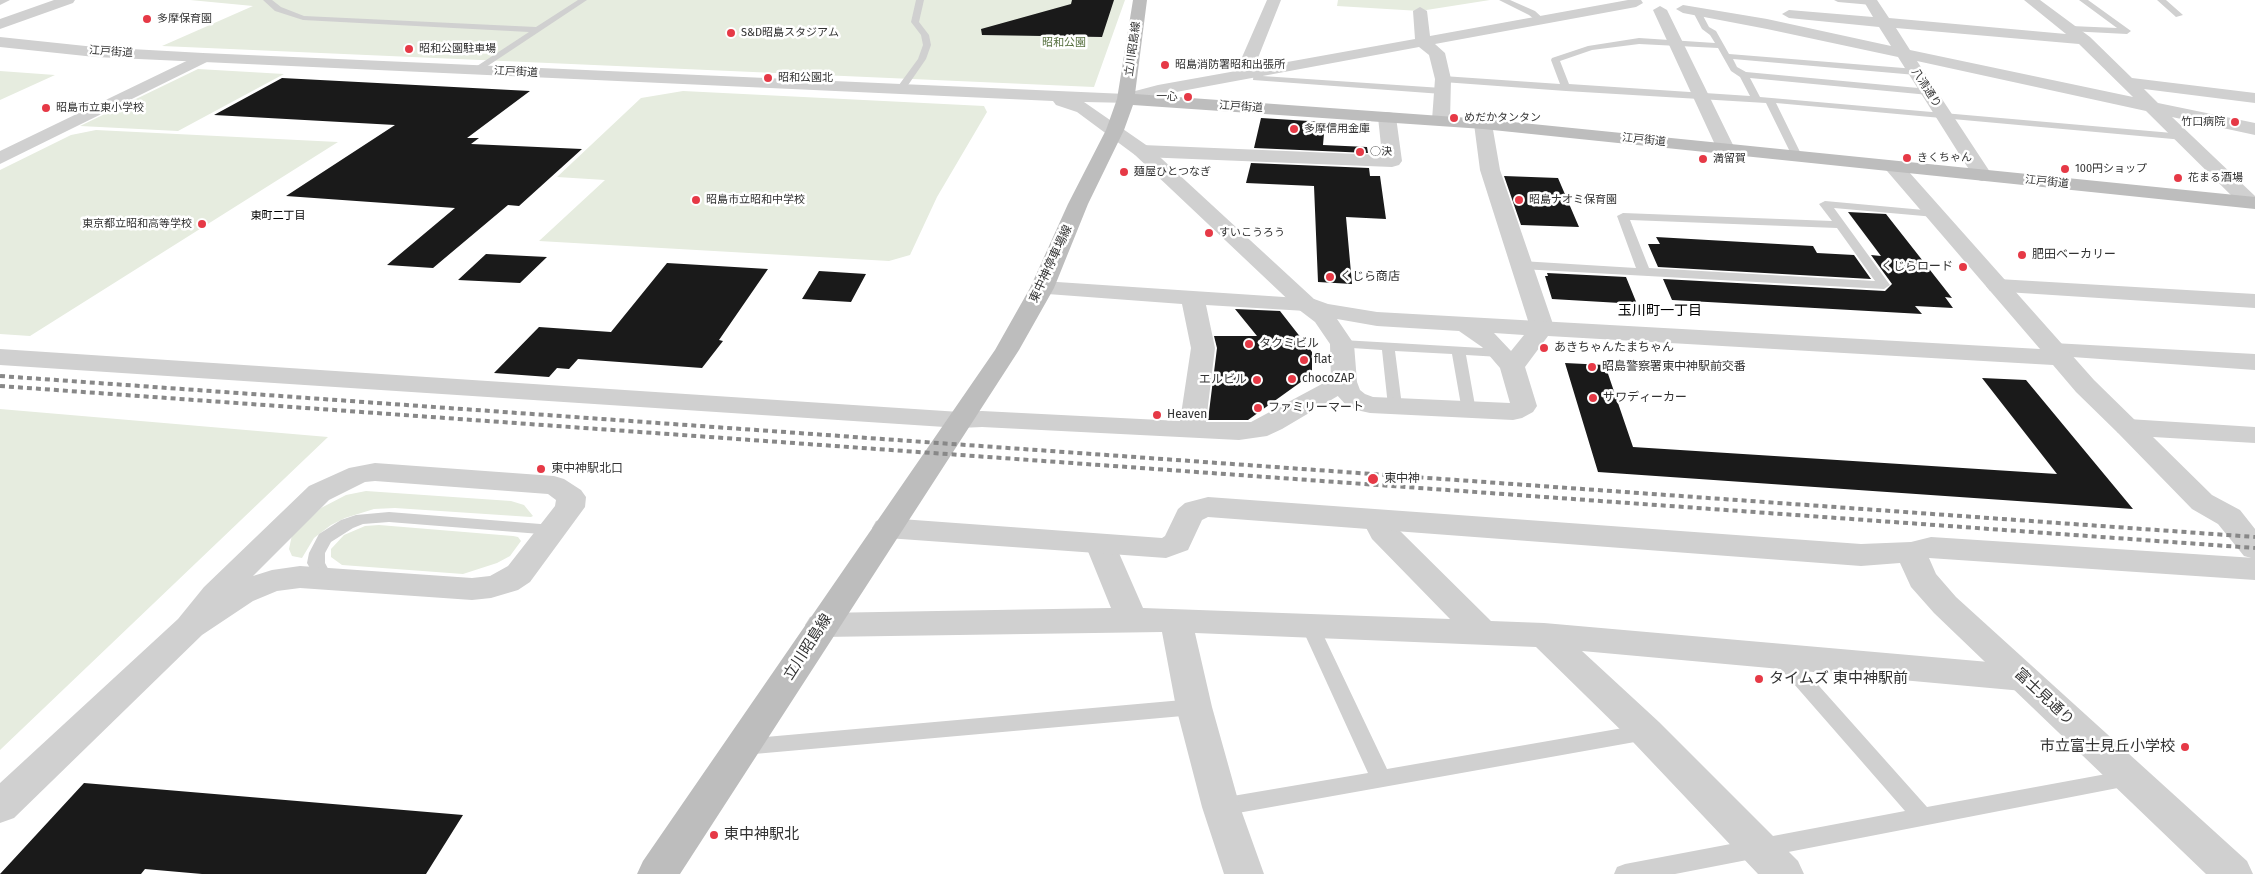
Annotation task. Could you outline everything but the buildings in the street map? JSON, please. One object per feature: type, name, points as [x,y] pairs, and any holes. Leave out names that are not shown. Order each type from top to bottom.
[{"type":"main road","name":"立川昭島線","points":[[1126,99],[1140,0]]},
{"type":"main road","name":"江戸街道","points":[[1126,99],[1483,124],[2253,204]]},
{"type":"main road","name":"東中神停車場線","points":[[960,420],[1007,350],[1042,288],[1078,204],[1115,130],[1126,99]]},
{"type":"main road","name":"立川昭島線","points":[[657,874],[742,748],[822,624],[960,420]]},
{"type":"street","points":[[0,24],[68,0]]},
{"type":"street","points":[[1251,73],[1274,0]]},
{"type":"street","points":[[2030,0],[2077,34],[2253,204]]},
{"type":"street","points":[[1126,99],[1158,90],[1542,21],[1635,1],[1660,10],[1688,6],[1885,23],[2077,34]]},
{"type":"street","name":"八清通り","points":[[1871,1],[1982,176]]},
{"type":"street","points":[[1688,6],[2255,129]]},
{"type":"street","points":[[1660,10],[1703,96],[1726,149]]},
{"type":"street","points":[[1420,11],[1423,43],[1437,53],[1442,85],[1440,120]]},
{"type":"street","name":"江戸街道","points":[[0,42],[95,52],[203,58],[1126,99]]},
{"type":"street","points":[[0,158],[203,58]]},
{"type":"street","points":[[2127,82],[2255,98]]},
{"type":"street","name":"江戸街道","points":[[1032,94],[1083,108],[1142,151],[1323,318],[1342,344]]},
{"type":"street","points":[[1142,151],[1392,162],[1387,117]]},
{"type":"street","points":[[1483,124],[1490,170],[1542,327]]},
{"type":"street","points":[[1894,167],[2085,386],[2202,502],[2242,518],[2255,549]]},
{"type":"street","points":[[1998,286],[2255,301]]},
{"type":"street","points":[[1042,288],[1306,304],[1346,315],[1380,319],[2056,354],[2255,362]]},
{"type":"street","points":[[1192,429],[1203,348],[1193,298]]},
{"type":"street","points":[[1380,319],[1347,333],[1342,344],[1344,382],[1348,392],[1356,400],[1370,405],[1469,411],[1513,412],[1524,406],[1506,360],[1481,333],[1463,323]]},
{"type":"street","points":[[1506,360],[1542,327]]},
{"type":"street","points":[[0,357],[960,420],[982,419],[1238,432],[1257,430],[1293,412],[1344,382]]},
{"type":"street","points":[[2128,427],[2255,435]]},
{"type":"street","points":[[0,807],[190,627],[215,595],[275,535],[330,486],[359,474],[374,472],[554,485],[571,497],[570,507],[519,574],[507,582],[491,588],[472,589],[312,577],[272,581],[242,594],[190,627]]},
{"type":"street","points":[[887,528],[1166,548],[1177,543],[1189,516],[1195,510],[1208,507],[1861,555],[1911,552],[1931,547],[2255,569]]},
{"type":"street","points":[[1377,520],[1383,532],[1483,633]]},
{"type":"street","points":[[275,535],[274,549],[277,560],[287,570],[312,577]]},
{"type":"street","points":[[1100,544],[1132,619]]},
{"type":"street","name":"富士見通り","points":[[1911,552],[1922,579],[1939,598],[2233,874]]},
{"type":"street","points":[[822,624],[1132,619],[1544,635],[1780,654],[2023,678]]},
{"type":"street","points":[[1176,621],[1194,707],[1221,807],[1244,874]]},
{"type":"street","points":[[1544,635],[1646,732],[1784,874]]},
{"type":"lane","points":[[267,0],[278,9],[303,18],[538,30]]},
{"type":"lane","points":[[477,70],[582,0]]},
{"type":"lane","points":[[901,89],[922,59],[927,45],[925,35],[915,22],[920,0]]},
{"type":"lane","points":[[1503,0],[1532,13],[1542,21]]},
{"type":"lane","points":[[1838,0],[1871,1]]},
{"type":"lane","points":[[2077,34],[2127,31],[2083,0]]},
{"type":"lane","points":[[2161,0],[2179,15]]},
{"type":"lane","points":[[1688,6],[1706,29],[1713,33],[1734,70],[1744,75],[1929,92]]},
{"type":"lane","points":[[1566,88],[1556,60],[1591,48],[1639,42],[1720,46]]},
{"type":"lane","points":[[1726,56],[1916,72]]},
{"type":"lane","points":[[1251,73],[1256,78],[1566,88],[1769,100],[2184,137]]},
{"type":"lane","points":[[1744,75],[1757,100]]},
{"type":"lane","points":[[1769,100],[1797,156]]},
{"type":"lane","points":[[1521,265],[1884,285],[1825,204],[1935,214]]},
{"type":"lane","points":[[1644,272],[1622,216],[1840,226]]},
{"type":"lane","points":[[1342,344],[1458,350],[1506,360]]},
{"type":"lane","points":[[1388,346],[1395,406]]},
{"type":"lane","points":[[1458,350],[1469,411]]},
{"type":"lane","points":[[312,577],[317,553],[326,538],[347,524],[362,519],[389,517],[552,530]]},
{"type":"lane","points":[[1310,626],[1381,779]]},
{"type":"lane","points":[[1780,654],[1923,817]]},
{"type":"lane","points":[[742,748],[1194,707]]},
{"type":"lane","points":[[1221,807],[1646,732]]},
{"type":"lane","points":[[1625,874],[2130,778]]},
{"type":"green space","name":"昭和公園","points":[[190,0],[1125,0],[1094,87],[162,46],[253,6]]},
{"type":"green space","points":[[1338,0],[1490,0],[1420,11],[1337,6]]},
{"type":"green space","points":[[198,69],[284,74],[178,131],[80,126]]},
{"type":"green space","points":[[0,71],[55,75],[0,100]]},
{"type":"green space","points":[[683,91],[984,106],[987,112],[937,197],[910,255],[889,261],[539,241],[605,180],[557,177],[641,98]]},
{"type":"green space","points":[[96,130],[338,142],[30,336],[0,334],[0,170],[71,135]]},
{"type":"green space","points":[[0,409],[328,437],[0,750]]},
{"type":"green space","points":[[366,491],[511,501],[524,505],[533,516],[395,508],[374,509],[345,518],[331,525],[314,538],[302,558],[292,556],[289,549],[292,535],[321,508],[346,495]]},
{"type":"green space","points":[[379,525],[513,536],[518,537],[521,541],[510,556],[497,563],[463,574],[342,565],[331,557],[331,549],[344,535],[365,526]]},
{"type":"railway","points":[[0,376],[2255,537]]},
{"type":"railway","points":[[0,386],[2255,548]]},
{"type":"place","name":"多摩保育園","points":[[147,19]]},
{"type":"place","name":"S&D昭島スタジアム","points":[[731,33]]},
{"type":"place","name":"昭和公園駐車場","points":[[409,49]]},
{"type":"place","name":"昭島消防署昭和出張所","points":[[1165,65]]},
{"type":"place","name":"昭和公園北","points":[[768,78]]},
{"type":"place","name":"一心","points":[[1188,97]]},
{"type":"place","name":"昭島市立東小学校","points":[[46,108]]},
{"type":"place","name":"めだかタンタン","points":[[1454,118]]},
{"type":"place","name":"竹口病院","points":[[2235,122]]},
{"type":"place","name":"多摩信用金庫","points":[[1294,129]]},
{"type":"place","name":"○決","points":[[1360,152]]},
{"type":"place","name":"きくちゃん","points":[[1907,158]]},
{"type":"place","name":"満留賀","points":[[1703,159]]},
{"type":"place","name":"100円ショップ","points":[[2065,169]]},
{"type":"place","name":"麺屋ひとつなぎ","points":[[1124,172]]},
{"type":"place","name":"花まる酒場","points":[[2178,178]]},
{"type":"place","name":"昭島市立昭和中学校","points":[[696,200]]},
{"type":"place","name":"昭島ナオミ保育園","points":[[1519,200]]},
{"type":"place","name":"東京都立昭和高等学校","points":[[202,224]]},
{"type":"place","name":"すいこうろう","points":[[1209,233]]},
{"type":"place","name":"肥田ベーカリー","points":[[2022,255]]},
{"type":"place","name":"くじらロード","points":[[1963,267]]},
{"type":"place","name":"くじら商店","points":[[1330,277]]},
{"type":"place","name":"タクミビル","points":[[1249,344]]},
{"type":"place","name":"あきちゃんたまちゃん","points":[[1544,348]]},
{"type":"place","name":"flat","points":[[1304,360]]},
{"type":"place","name":"昭島警察署東中神駅前交番","points":[[1592,367]]},
{"type":"place","name":"chocoZAP","points":[[1292,379]]},
{"type":"place","name":"エルビル","points":[[1257,380]]},
{"type":"place","name":"サワディーカー","points":[[1593,398]]},
{"type":"place","name":"ファミリーマート","points":[[1258,408]]},
{"type":"place","name":"Heaven","points":[[1157,415]]},
{"type":"place","name":"東中神駅北口","points":[[541,469]]},
{"type":"place","name":"東中神","points":[[1373,479]]},
{"type":"place","name":"タイムズ 東中神駅前","points":[[1759,679]]},
{"type":"place","name":"市立富士見丘小学校","points":[[2185,747]]},
{"type":"place","name":"東中神駅北","points":[[714,835]]},
{"type":"district","name":"東町二丁目","points":[[278,216]]},
{"type":"district","name":"玉川町一丁目","points":[[1660,311]]}]
